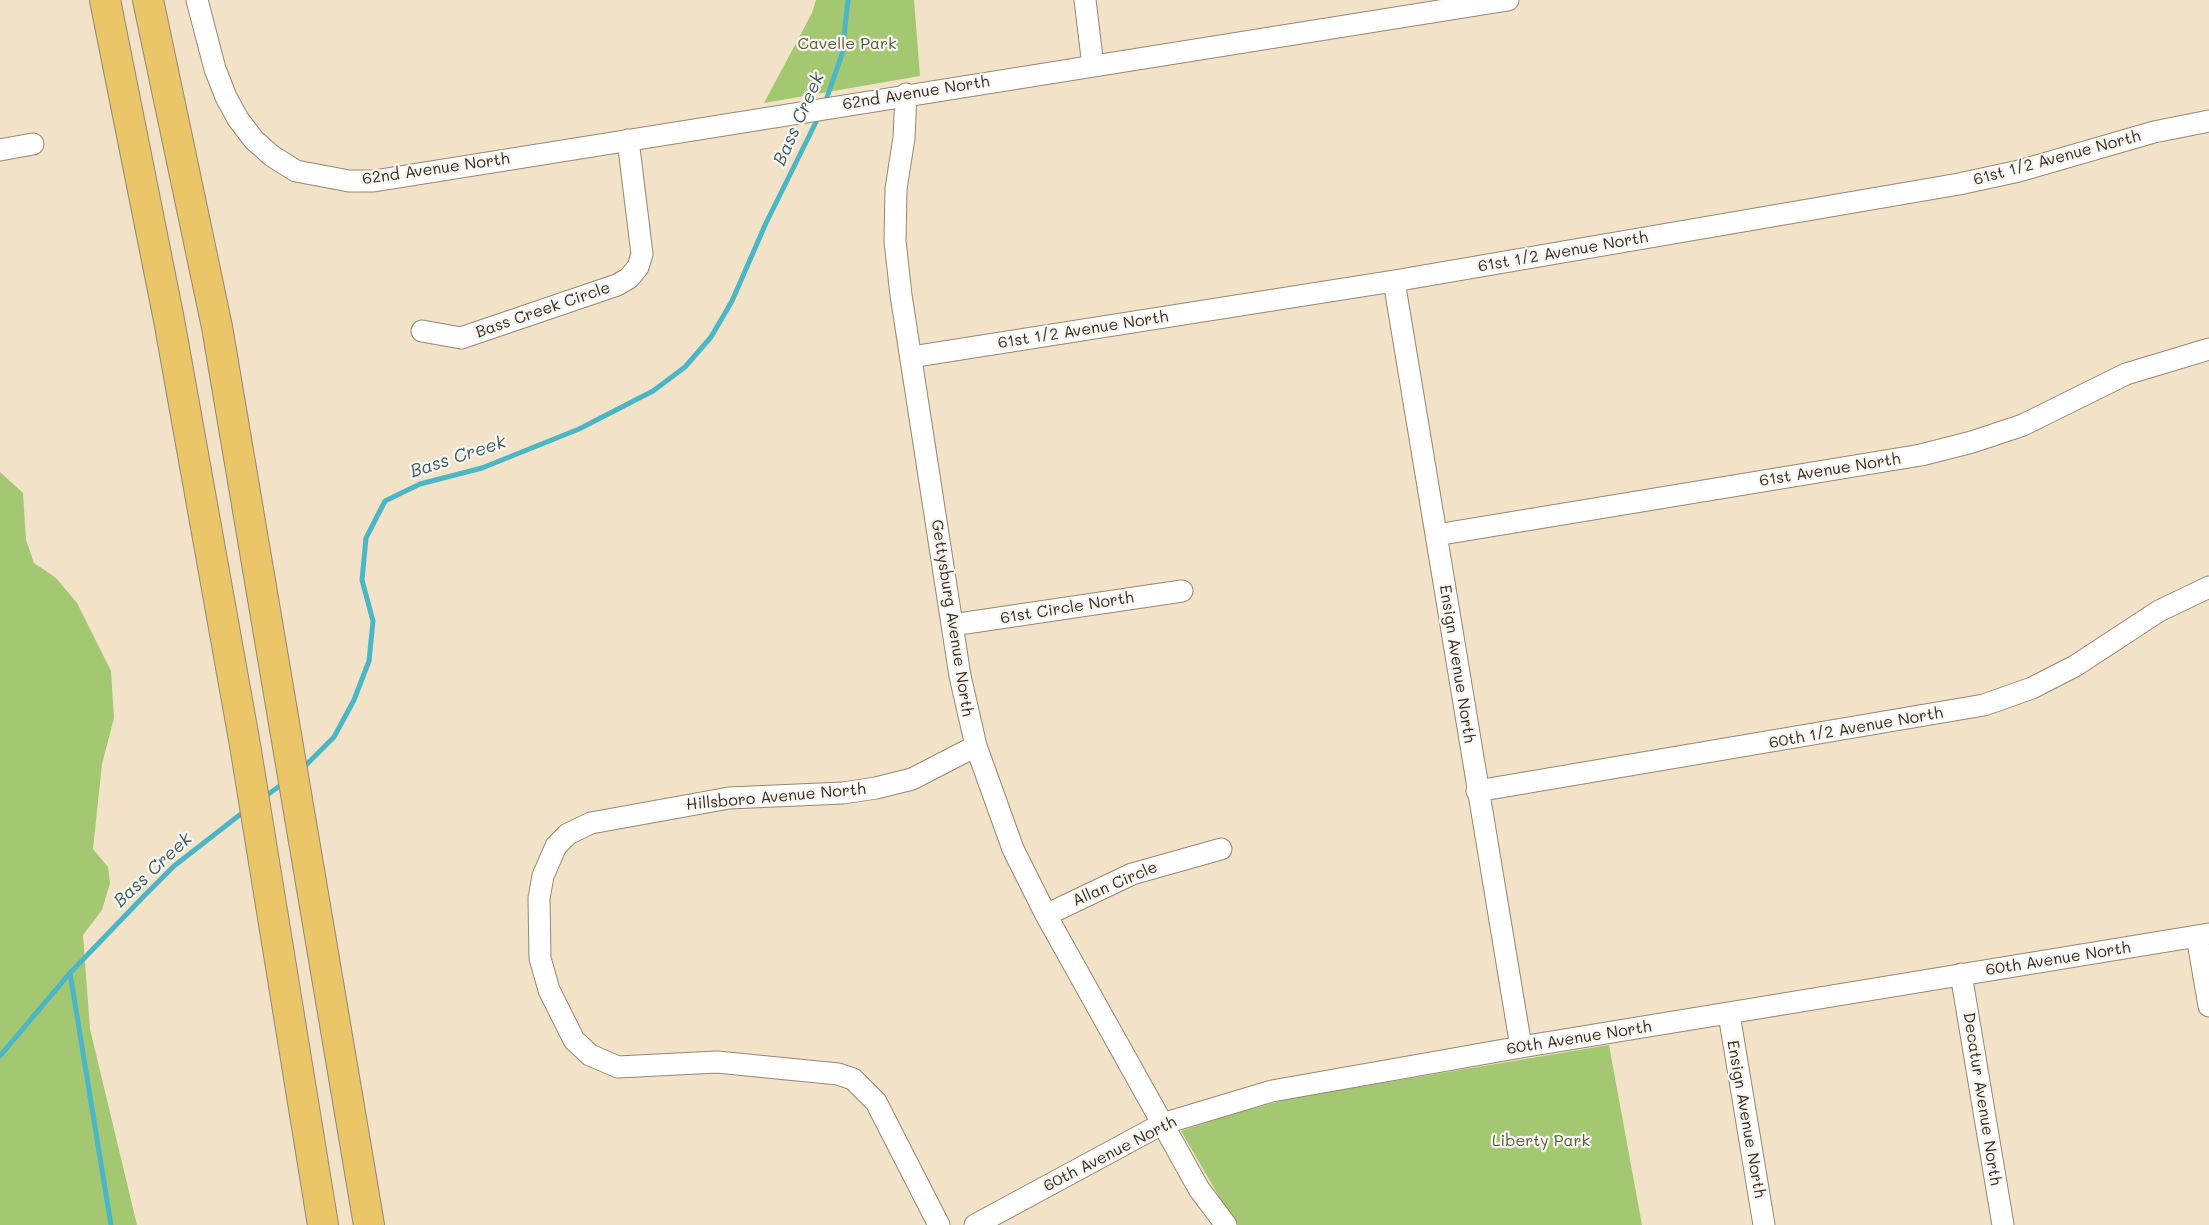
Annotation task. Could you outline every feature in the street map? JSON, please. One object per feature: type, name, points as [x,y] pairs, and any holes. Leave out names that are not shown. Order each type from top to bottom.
[{"type":"highway","points":[[105,0],[169,320],[245,745],[321,1217]]},
{"type":"highway","points":[[148,0],[217,327],[369,1225]]},
{"type":"street","name":"62nd Avenue North","points":[[197,0],[215,69],[238,119],[260,145],[296,171],[349,181],[374,181],[906,94],[1508,0]]},
{"type":"street","points":[[1085,0],[1093,66]]},
{"type":"street","name":"Gettysburg Avenue North","points":[[906,94],[904,138],[896,189],[895,241],[960,676],[976,746],[1013,849],[1046,915],[1199,1189],[1226,1225]]},
{"type":"street","name":"61st 1/2 Avenue North","points":[[911,357],[1394,281],[1959,184],[2019,171],[2154,132],[2209,121]]},
{"type":"street","name":"Bass Creek Circle","points":[[422,331],[461,338],[617,285],[629,278],[638,267],[642,254],[628,140]]},
{"type":"street","points":[[0,150],[33,144]]},
{"type":"street","name":"Ensign Avenue North","points":[[1394,281],[1521,1047]]},
{"type":"street","name":"61st Avenue North","points":[[1436,536],[1952,447],[2023,425],[2126,374],[2209,349]]},
{"type":"street","name":"60th 1/2 Avenue North","points":[[1477,791],[1984,705],[2032,688],[2075,666],[2159,611],[2209,587]]},
{"type":"street","name":"61st Circle North","points":[[952,625],[1182,591]]},
{"type":"street","name":"Hillsboro Avenue North","points":[[939,1225],[876,1102],[854,1079],[807,1070],[717,1062],[618,1067],[590,1055],[574,1040],[549,990],[540,958],[539,898],[546,868],[556,846],[568,834],[591,823],[729,798],[843,793],[876,788],[912,779],[976,746]]},
{"type":"street","name":"Allan Circle","points":[[1046,915],[1132,874],[1221,849]]},
{"type":"street","points":[[2203,935],[2209,1006]]},
{"type":"street","name":"60th Avenue North","points":[[975,1225],[1162,1124],[1272,1091],[1521,1047],[2203,935]]},
{"type":"street","name":"Decatur Avenue North","points":[[1961,974],[2003,1225]]},
{"type":"street","name":"Ensign Avenue North","points":[[1728,1014],[1764,1225]]},
{"type":"green space","name":"Cavelle Park","points":[[816,0],[914,0],[920,76],[764,103],[812,13]]},
{"type":"green space","points":[[0,472],[23,493],[26,540],[34,563],[56,578],[77,603],[111,671],[114,718],[102,764],[93,849],[108,867],[110,883],[102,910],[83,935],[90,1029],[137,1225],[0,1225]]},
{"type":"green space","name":"Liberty Park","points":[[1609,1045],[1642,1225],[1238,1225],[1228,1212],[1181,1131],[1292,1098]]},
{"type":"waterway","name":"Bass Creek","points":[[825,103],[842,54],[848,0]]},
{"type":"waterway","name":"Bass Creek","points":[[302,769],[334,737],[354,700],[369,661],[373,621],[362,580],[366,538],[385,501],[420,484],[482,468],[579,429],[653,391],[685,367],[711,337],[732,301],[766,223],[820,114]]},
{"type":"waterway","name":"Bass Creek","points":[[263,798],[285,782]]},
{"type":"waterway","name":"Bass Creek","points":[[0,1056],[70,973],[145,895],[174,866],[246,810]]},
{"type":"waterway","points":[[70,973],[111,1225]]}]
